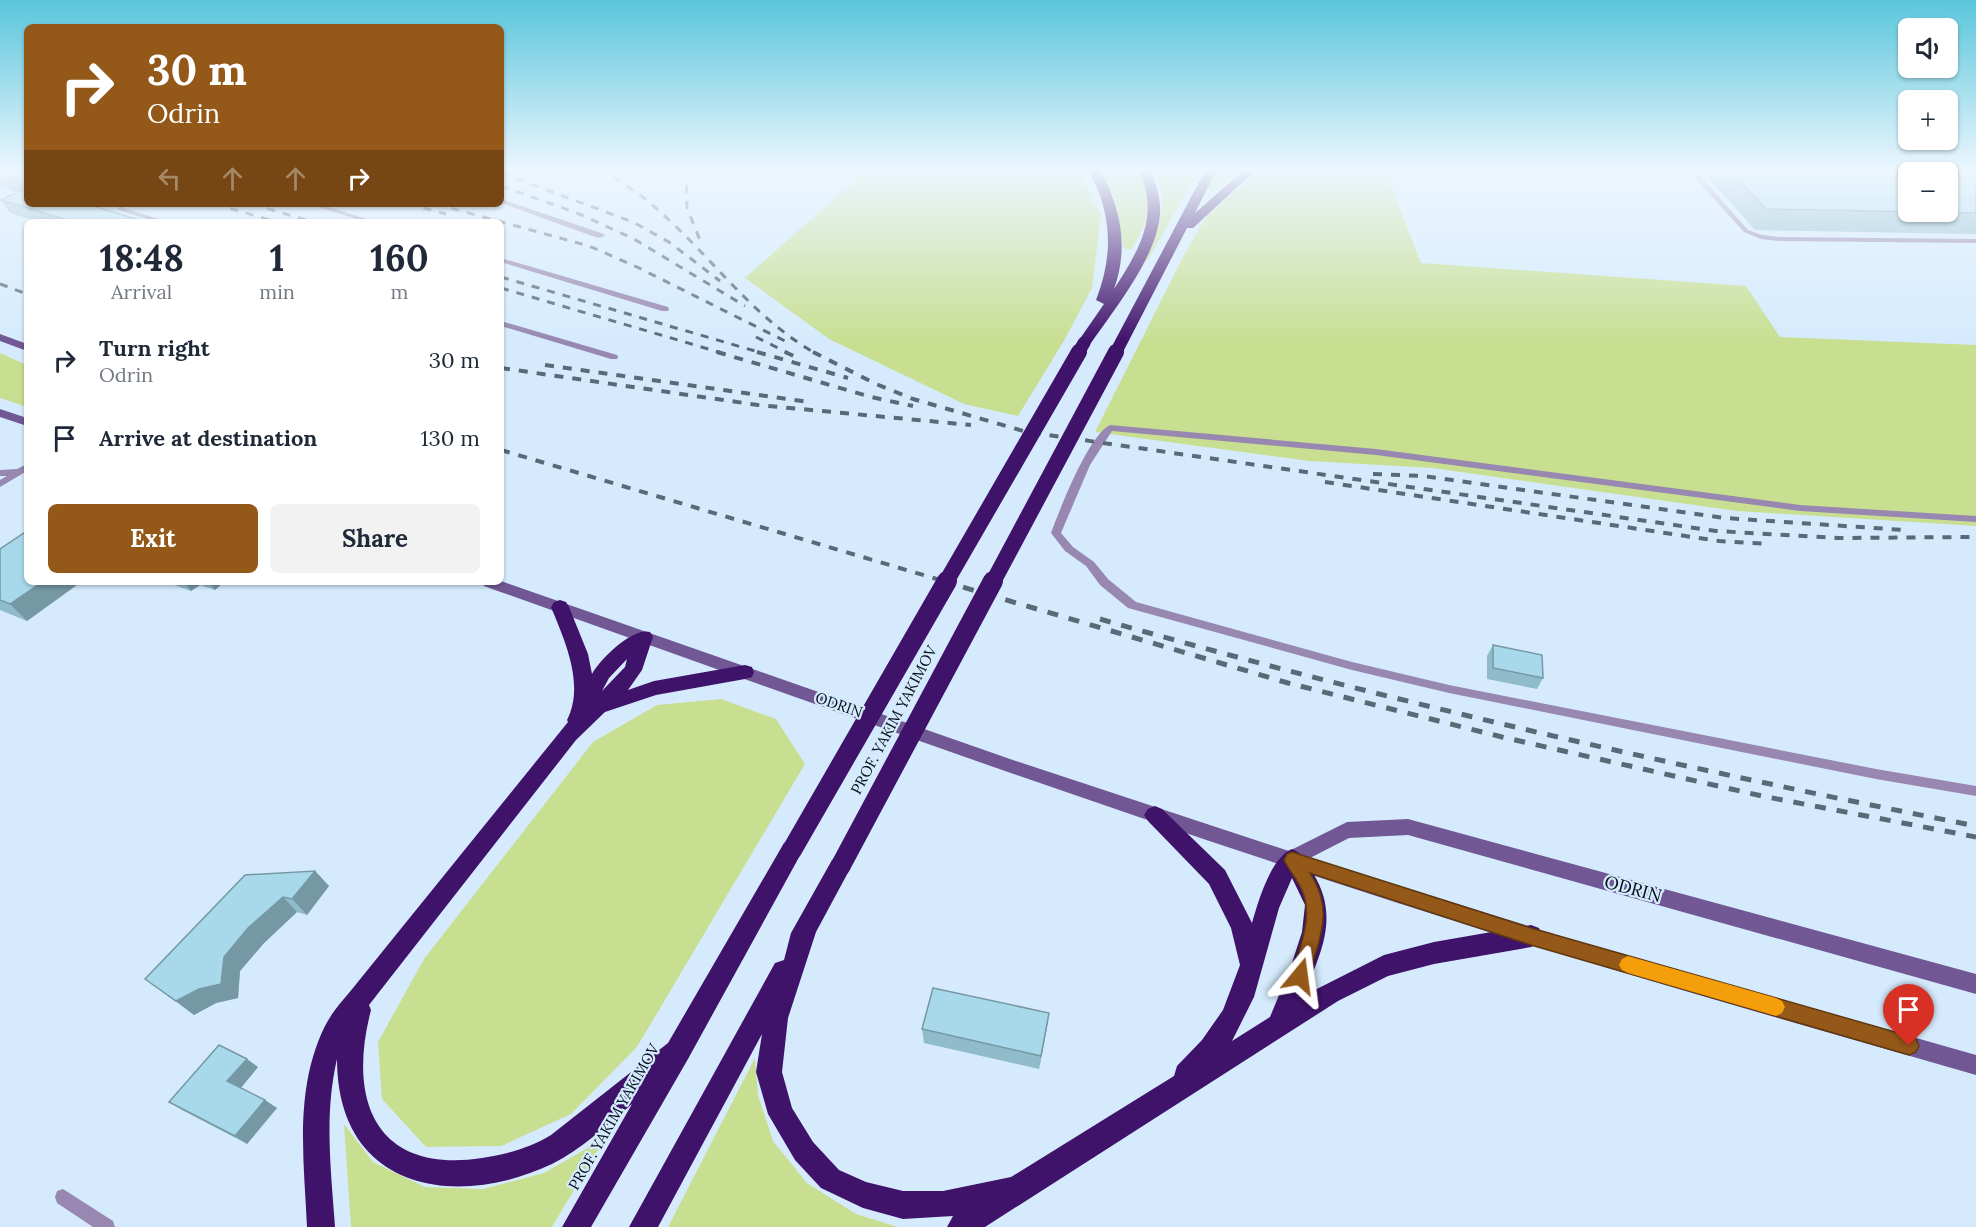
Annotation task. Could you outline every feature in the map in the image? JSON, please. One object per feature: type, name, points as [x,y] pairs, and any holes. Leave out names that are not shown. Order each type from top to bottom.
[{"type":"highway","points":[[1084,343],[1109,287],[1116,252],[1114,226]]},
{"type":"highway","points":[[1084,343],[1136,262],[1152,226]]},
{"type":"highway","name":"PROF. YAKIM YAKIMOV","points":[[643,1227],[840,867],[1184,226]]},
{"type":"highway","points":[[1181,232],[1187,226]]},
{"type":"highway","name":"PROF. YAKIM YAKIMOV","points":[[576,1227],[1084,343]]},
{"type":"highway","points":[[560,607],[580,654],[587,712]]},
{"type":"highway","points":[[321,1227],[316,1121],[318,1089],[322,1063],[334,1034],[365,991],[587,712],[620,686],[633,670],[644,637]]},
{"type":"highway","points":[[587,712],[654,688],[746,672]]},
{"type":"highway","points":[[1155,815],[1216,877],[1242,927],[1251,965]]},
{"type":"highway","points":[[1156,1103],[1197,1065],[1228,1026],[1242,996],[1272,893],[1281,874],[1292,860],[1309,885],[1316,906],[1313,929],[1300,976],[1278,1026]]},
{"type":"highway","points":[[805,931],[776,1018],[769,1072],[781,1114],[804,1151],[830,1179],[864,1195],[903,1205],[943,1205],[1020,1187]]},
{"type":"highway","points":[[961,1227],[1020,1187],[1330,993],[1384,966],[1434,953],[1531,936]]},
{"type":"highway","points":[[365,991],[351,1033],[348,1070],[352,1101],[363,1128],[388,1153],[419,1169],[464,1172],[493,1169],[535,1158],[574,1134],[679,1050]]},
{"type":"street","points":[[0,337],[24,347]]},
{"type":"street","points":[[0,413],[24,421]]},
{"type":"street","name":"ODRIN","points":[[498,585],[1155,815],[1292,860],[1531,936],[1976,1065]]},
{"type":"street","name":"ODRIN","points":[[1292,860],[1347,830],[1408,827],[1976,984]]},
{"type":"lane","points":[[573,226],[601,236]]},
{"type":"lane","points":[[1742,226],[1746,231],[1761,237],[1976,241]]},
{"type":"lane","points":[[504,261],[665,309]]},
{"type":"lane","points":[[504,324],[614,357]]},
{"type":"lane","points":[[1976,519],[1800,508],[1376,452],[1110,428],[1097,443],[1064,507],[1056,532],[1069,549],[1090,564],[1104,582],[1132,605],[1352,666],[1449,690],[1876,774],[1976,791]]},
{"type":"lane","points":[[0,473],[23,470]]},
{"type":"lane","points":[[0,484],[23,470]]},
{"type":"lane","points":[[63,1197],[107,1227]]},
{"type":"green space","points":[[803,226],[1100,226],[1092,288],[1065,339],[1018,416],[964,404],[829,339],[745,278]]},
{"type":"green space","points":[[1120,226],[1144,226],[1132,249],[1126,250],[1123,246]]},
{"type":"green space","points":[[1157,226],[1167,226],[1149,258],[1140,266],[1151,243]]},
{"type":"green space","points":[[1201,226],[1407,226],[1421,263],[1746,286],[1780,337],[1976,345],[1976,526],[1737,511],[1432,468],[1309,461],[1095,432]]},
{"type":"green space","points":[[0,353],[24,364],[24,406],[0,398]]},
{"type":"green space","points":[[721,699],[776,719],[805,764],[637,1047],[571,1114],[501,1146],[426,1147],[382,1099],[378,1042],[424,959],[593,742],[657,705]]},
{"type":"green space","points":[[755,1058],[758,1095],[773,1141],[807,1183],[856,1214],[898,1227],[668,1227]]},
{"type":"green space","points":[[344,1124],[373,1162],[425,1187],[483,1189],[544,1173],[605,1138],[552,1227],[351,1227]]},
{"type":"building","points":[[24,533],[24,585],[38,585],[10,604],[0,600],[0,549]]},
{"type":"building","points":[[1493,645],[1542,655],[1543,678],[1493,668]]},
{"type":"building","points":[[315,871],[292,899],[283,897],[248,928],[224,957],[221,984],[199,989],[176,1001],[145,979],[245,875]]},
{"type":"building","points":[[933,988],[1049,1013],[1041,1056],[922,1029]]},
{"type":"building","points":[[219,1045],[247,1059],[227,1081],[265,1100],[235,1136],[169,1102]]},
{"type":"railway","points":[[517,226],[589,246],[637,267],[789,343]]},
{"type":"railway","points":[[606,226],[634,239],[745,306]]},
{"type":"railway","points":[[641,226],[669,242],[720,281]]},
{"type":"railway","points":[[676,226],[752,305],[792,338],[815,353]]},
{"type":"railway","points":[[694,226],[702,245]]},
{"type":"railway","points":[[504,278],[762,353]]},
{"type":"railway","points":[[0,284],[24,293]]},
{"type":"railway","points":[[504,289],[722,353]]},
{"type":"railway","points":[[756,337],[788,353]]},
{"type":"railway","points":[[717,352],[871,397],[913,406]]},
{"type":"railway","points":[[757,352],[848,378]]},
{"type":"railway","points":[[785,352],[796,357]]},
{"type":"railway","points":[[813,352],[876,384],[913,399],[1027,432],[1716,531],[1838,538],[1976,537]]},
{"type":"railway","points":[[545,365],[809,402]]},
{"type":"railway","points":[[504,368],[758,405],[971,425]]},
{"type":"railway","points":[[504,451],[947,582]]},
{"type":"railway","points":[[1373,474],[1423,476],[1725,518],[1904,530]]},
{"type":"railway","points":[[1325,482],[1719,541],[1768,544]]},
{"type":"railway","points":[[942,581],[1288,683],[1502,737],[1762,796],[1976,837]]},
{"type":"railway","points":[[1100,619],[1317,678],[1536,732],[1755,781],[1976,826]]},
{"type":"slow traffic","points":[[1628,965],[1776,1007]]},
{"type":"route","points":[[1300,976],[1313,929],[1316,906],[1309,885],[1292,860],[1531,936],[1909,1046]]}]
